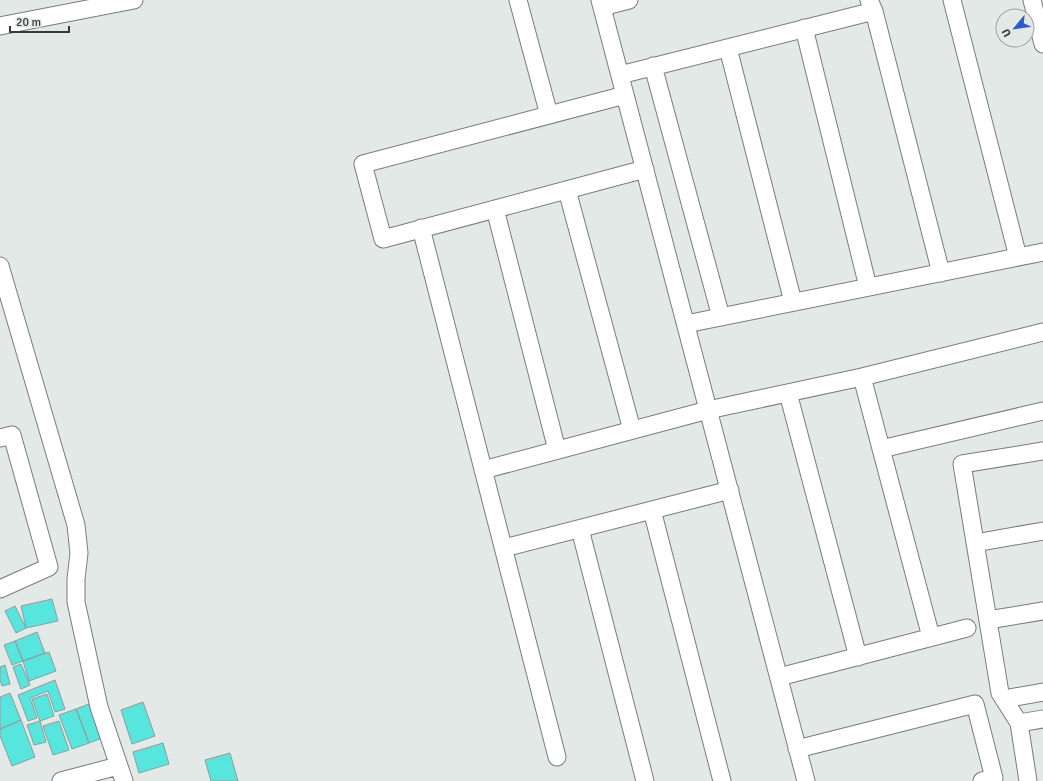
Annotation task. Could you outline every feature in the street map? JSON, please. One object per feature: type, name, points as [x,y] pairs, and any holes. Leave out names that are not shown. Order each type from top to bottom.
[{"type":"street","points":[[0,26],[134,0]]},
{"type":"street","points":[[518,0],[549,115]]},
{"type":"street","points":[[629,0],[601,3],[806,781]]},
{"type":"street","points":[[952,0],[1018,257]]},
{"type":"street","points":[[1032,0],[1043,44]]},
{"type":"street","points":[[620,75],[804,28],[871,5],[942,272]]},
{"type":"street","points":[[804,28],[868,288]]},
{"type":"street","points":[[728,48],[793,302]]},
{"type":"street","points":[[653,66],[721,317]]},
{"type":"street","points":[[625,94],[363,164],[383,239],[645,169]]},
{"type":"street","points":[[567,190],[632,430]]},
{"type":"street","points":[[495,209],[557,450]]},
{"type":"street","points":[[421,228],[557,757]]},
{"type":"street","points":[[686,324],[1043,252]]},
{"type":"street","points":[[0,266],[76,525],[79,553],[76,579],[76,602],[99,707],[121,774],[61,781]]},
{"type":"street","points":[[483,470],[708,410],[862,377],[1043,332]]},
{"type":"street","points":[[862,377],[931,638]]},
{"type":"street","points":[[788,393],[858,657]]},
{"type":"street","points":[[881,449],[1043,411]]},
{"type":"street","points":[[0,438],[12,435],[49,567],[0,589]]},
{"type":"street","points":[[1028,781],[1019,723],[1000,693],[962,464],[1043,450]]},
{"type":"street","points":[[504,548],[730,490]]},
{"type":"street","points":[[652,510],[722,781]]},
{"type":"street","points":[[580,529],[645,781]]},
{"type":"street","points":[[975,543],[1043,532]]},
{"type":"street","points":[[988,620],[1043,611]]},
{"type":"street","points":[[779,677],[967,628]]},
{"type":"street","points":[[1004,699],[1043,692]]},
{"type":"street","points":[[797,749],[975,704],[994,778],[982,781]]},
{"type":"street","points":[[1019,723],[1043,720]]},
{"type":"building","points":[[52,599],[58,621],[26,628],[21,606]]},
{"type":"building","points":[[15,606],[26,628],[16,633],[5,611]]},
{"type":"building","points":[[37,632],[45,653],[23,661],[15,641]]},
{"type":"building","points":[[15,641],[23,661],[12,665],[4,645]]},
{"type":"building","points":[[49,652],[56,671],[29,681],[23,661]]},
{"type":"building","points":[[21,664],[30,685],[21,689],[13,667]]},
{"type":"building","points":[[5,665],[10,684],[2,686],[0,680],[0,667]]},
{"type":"building","points":[[55,680],[65,709],[55,712],[48,691],[30,698],[37,718],[28,721],[18,695]]},
{"type":"building","points":[[10,693],[21,720],[0,729],[0,697]]},
{"type":"building","points":[[47,694],[54,716],[40,721],[32,699]]},
{"type":"building","points":[[143,702],[155,736],[132,744],[121,710]]},
{"type":"building","points":[[89,704],[102,738],[89,743],[76,709]]},
{"type":"building","points":[[76,709],[89,743],[72,749],[59,715]]},
{"type":"building","points":[[21,720],[35,757],[12,766],[0,736],[0,729]]},
{"type":"building","points":[[40,721],[46,742],[34,745],[27,725]]},
{"type":"building","points":[[59,721],[69,750],[53,755],[43,726]]},
{"type":"building","points":[[163,743],[169,764],[139,773],[133,752]]},
{"type":"building","points":[[230,753],[238,781],[211,781],[205,760]]}]
